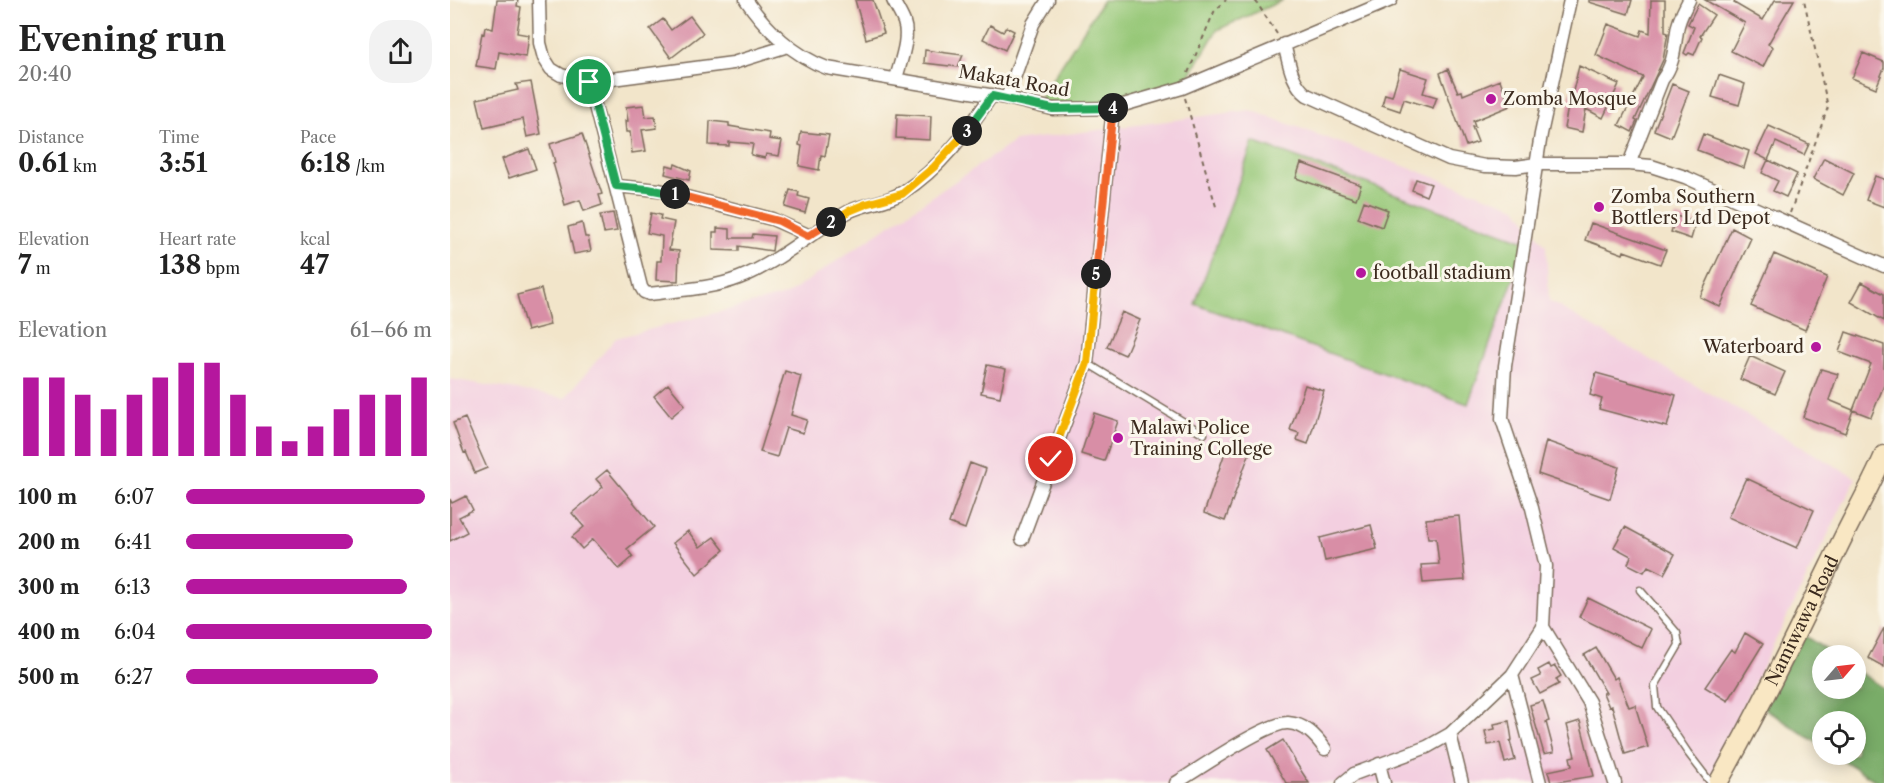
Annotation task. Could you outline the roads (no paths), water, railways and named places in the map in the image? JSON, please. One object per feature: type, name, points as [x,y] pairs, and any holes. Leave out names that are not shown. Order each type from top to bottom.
[{"type":"street","points":[[538,0],[540,43],[544,58],[551,69],[561,75],[589,82],[733,63],[788,46]]},
{"type":"street","name":"Makata Road","points":[[746,0],[788,46],[807,60],[827,68],[1007,98],[1053,109],[1113,108],[1182,88],[1391,0]]},
{"type":"street","points":[[893,0],[906,28],[897,79]]},
{"type":"street","points":[[1007,98],[1033,24],[1048,0]]},
{"type":"street","points":[[1343,783],[1354,774],[1427,747],[1450,734],[1512,675],[1543,627],[1546,566],[1532,508],[1502,419],[1505,366],[1536,164],[1570,0]]},
{"type":"street","points":[[1629,164],[1662,80],[1673,60],[1677,30],[1689,0]]},
{"type":"street","points":[[1284,44],[1293,77],[1307,95],[1449,159],[1485,166],[1516,167],[1536,164],[1651,166],[1669,171],[1884,266]]},
{"type":"street","points":[[589,82],[640,287],[649,294],[714,286],[738,279],[761,268],[849,211],[902,194],[964,135],[992,96]]},
{"type":"street","points":[[1022,539],[1087,363],[1113,108]]},
{"type":"street","points":[[616,186],[659,190],[749,213],[779,221],[808,236]]},
{"type":"street","name":"Namiwawa Road","points":[[1718,783],[1880,477],[1884,456]]},
{"type":"street","points":[[1543,627],[1589,702],[1614,783]]},
{"type":"street","points":[[1512,675],[1540,783]]},
{"type":"street","points":[[1176,783],[1270,728],[1286,723],[1309,730],[1325,749]]},
{"type":"street","points":[[1450,734],[1462,783]]},
{"type":"street","points":[[1379,764],[1384,783]]},
{"type":"lane","points":[[1087,363],[1204,434]]},
{"type":"lane","points":[[1640,590],[1677,633],[1679,645],[1655,686],[1657,707],[1711,783]]},
{"type":"place","name":"Zomba Mosque","points":[[1491,99]]},
{"type":"place","name":"Zomba Southern Bottlers Ltd Depot","points":[[1599,207]]},
{"type":"place","name":"football stadium","points":[[1361,273]]},
{"type":"place","name":"Waterboard","points":[[1816,347]]},
{"type":"place","name":"Malawi Police Training College","points":[[1118,438]]}]
